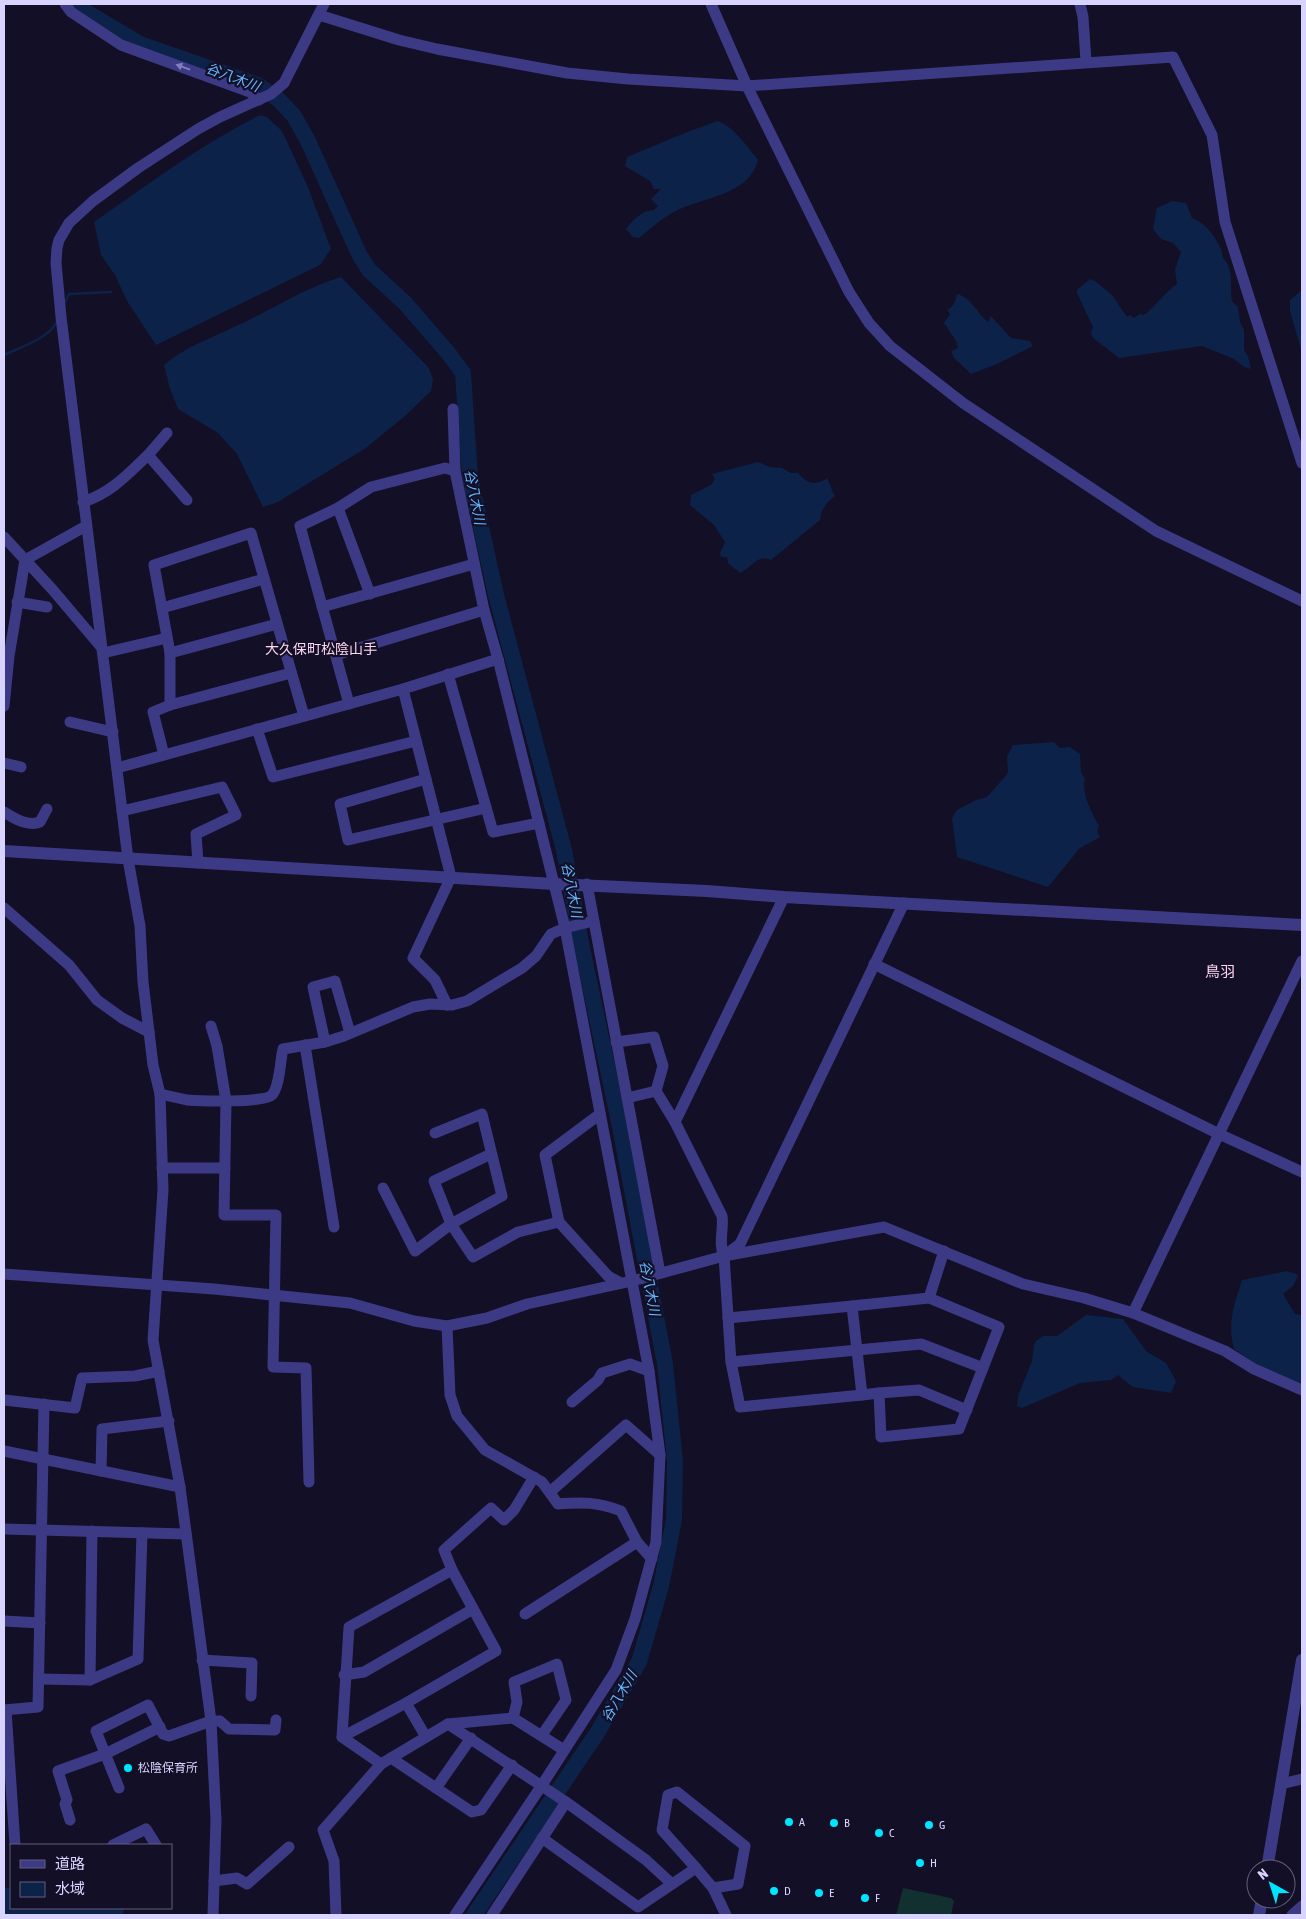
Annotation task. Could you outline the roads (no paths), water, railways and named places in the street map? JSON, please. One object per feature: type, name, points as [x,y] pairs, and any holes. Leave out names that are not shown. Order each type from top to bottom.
[{"type":"street","points":[[65,4],[71,12],[121,45],[250,92],[259,100]]},
{"type":"street","points":[[213,1915],[216,1820],[211,1721],[180,1486],[153,1340],[155,1285],[163,1190],[160,1094],[153,1065],[143,982],[140,926],[128,859],[83,502],[56,263],[59,240],[77,214],[138,168],[198,129],[271,94],[284,83],[324,4]]},
{"type":"street","points":[[710,4],[747,86],[850,292],[868,322],[890,346],[963,403],[1156,530],[1302,601]]},
{"type":"street","points":[[1080,4],[1083,17],[1086,61]]},
{"type":"street","points":[[319,15],[399,40],[485,59],[602,77],[747,86],[1086,61],[1173,57],[1212,135],[1225,222],[1302,463]]},
{"type":"street","points":[[453,409],[455,471],[484,610],[566,928],[600,1114],[626,1282],[649,1371],[660,1455],[656,1542],[635,1619],[616,1670],[542,1786],[455,1915]]},
{"type":"street","points":[[83,502],[100,496],[120,481],[148,455],[166,433]]},
{"type":"street","points":[[148,455],[187,500]]},
{"type":"street","points":[[349,704],[300,526],[338,508],[371,487],[445,468],[455,471]]},
{"type":"street","points":[[338,508],[370,594]]},
{"type":"street","points":[[25,560],[86,526]]},
{"type":"street","points":[[170,705],[170,653],[154,565],[251,533],[304,716]]},
{"type":"street","points":[[4,537],[52,589],[103,651]]},
{"type":"street","points":[[4,706],[6,656],[25,560]]},
{"type":"street","points":[[322,608],[474,564]]},
{"type":"street","points":[[162,608],[264,579]]},
{"type":"street","points":[[17,602],[47,607]]},
{"type":"street","points":[[336,655],[484,610]]},
{"type":"street","points":[[170,653],[277,624]]},
{"type":"street","points":[[103,651],[167,638]]},
{"type":"street","points":[[117,768],[402,689],[498,659]]},
{"type":"street","points":[[164,755],[153,712],[170,705],[291,672]]},
{"type":"street","points":[[448,674],[493,832],[539,823]]},
{"type":"street","points":[[402,689],[451,877],[413,958],[435,980],[447,1005]]},
{"type":"street","points":[[70,722],[113,732]]},
{"type":"street","points":[[257,729],[273,777],[416,740]]},
{"type":"street","points":[[4,763],[21,767]]},
{"type":"street","points":[[426,780],[340,804],[348,840],[486,808]]},
{"type":"street","points":[[122,811],[222,787],[236,815],[196,834],[198,863]]},
{"type":"street","points":[[4,812],[21,821],[36,824],[40,822],[47,809]]},
{"type":"street","points":[[4,851],[555,884],[587,884],[784,897],[1302,925]]},
{"type":"street","points":[[587,884],[660,1273]]},
{"type":"street","points":[[675,1122],[784,897]]},
{"type":"street","points":[[724,1256],[740,1244],[904,903]]},
{"type":"street","points":[[4,908],[69,965],[97,1000],[122,1018],[149,1032]]},
{"type":"street","points":[[160,1094],[188,1100],[267,1099],[273,1094],[276,1086],[283,1049],[325,1042],[413,1007],[430,1004],[447,1005],[467,1001],[522,968],[536,956],[552,934],[593,921]]},
{"type":"street","points":[[1133,1313],[1302,961]]},
{"type":"street","points":[[874,964],[1219,1134],[1302,1172]]},
{"type":"street","points":[[325,1042],[313,986],[335,981],[350,1033]]},
{"type":"street","points":[[211,1026],[217,1046],[226,1101],[224,1215],[276,1215],[276,1295],[273,1367],[306,1368],[309,1482]]},
{"type":"street","points":[[616,1042],[654,1037],[663,1066],[656,1091],[675,1122],[722,1216],[724,1226],[721,1249],[724,1256],[730,1362],[740,1407],[919,1390],[967,1410]]},
{"type":"street","points":[[305,1045],[334,1227]]},
{"type":"street","points":[[627,1098],[656,1091]]},
{"type":"street","points":[[383,1188],[415,1251],[451,1224],[502,1196],[482,1114],[435,1133]]},
{"type":"street","points":[[600,1114],[545,1155],[560,1222],[608,1276],[626,1282]]},
{"type":"street","points":[[491,1154],[434,1181],[451,1224],[473,1257],[518,1232],[560,1222]]},
{"type":"street","points":[[162,1168],[225,1168]]},
{"type":"street","points":[[4,1274],[276,1295],[350,1304],[414,1321],[447,1326],[487,1318],[527,1304],[626,1282],[724,1256],[884,1227],[1023,1284],[1084,1298],[1133,1313],[1225,1351],[1254,1369],[1302,1390]]},
{"type":"street","points":[[929,1298],[944,1250]]},
{"type":"street","points":[[728,1318],[929,1298],[999,1327],[959,1429],[881,1437],[879,1393]]},
{"type":"street","points":[[852,1306],[862,1395]]},
{"type":"street","points":[[447,1326],[450,1396],[457,1416],[485,1450],[542,1482],[558,1504],[586,1502],[605,1505],[621,1511],[637,1542],[652,1559]]},
{"type":"street","points":[[730,1362],[921,1344],[983,1368]]},
{"type":"street","points":[[572,1402],[598,1380],[602,1373],[630,1364],[649,1371]]},
{"type":"street","points":[[4,1400],[75,1408],[82,1378],[135,1376],[159,1371]]},
{"type":"street","points":[[15,1844],[8,1822],[5,1710],[38,1707],[44,1404]]},
{"type":"street","points":[[101,1471],[102,1429],[169,1421]]},
{"type":"street","points":[[550,1492],[626,1425],[660,1455]]},
{"type":"street","points":[[4,1451],[180,1486]]},
{"type":"street","points":[[342,1738],[496,1651],[452,1570],[444,1550],[491,1508],[504,1520],[514,1510],[534,1477]]},
{"type":"street","points":[[4,1529],[186,1534]]},
{"type":"street","points":[[90,1680],[92,1531]]},
{"type":"street","points":[[39,1679],[90,1680],[138,1659],[142,1533]]},
{"type":"street","points":[[525,1614],[637,1542]]},
{"type":"street","points":[[342,1738],[348,1627],[452,1570]]},
{"type":"street","points":[[344,1675],[364,1672],[473,1609]]},
{"type":"street","points":[[4,1620],[40,1623]]},
{"type":"street","points":[[202,1660],[252,1663],[251,1696]]},
{"type":"street","points":[[1269,1859],[1301,1679],[1302,1660]]},
{"type":"street","points":[[513,1718],[517,1702],[514,1682],[557,1664],[566,1700],[542,1735]]},
{"type":"street","points":[[406,1703],[426,1736]]},
{"type":"street","points":[[119,1788],[96,1731],[148,1705],[163,1734],[169,1736],[211,1721],[220,1721],[229,1729],[275,1730],[276,1720]]},
{"type":"street","points":[[336,1915],[334,1861],[323,1830],[386,1761],[448,1724],[513,1718],[564,1750]]},
{"type":"street","points":[[448,1724],[566,1802],[646,1860],[672,1884]]},
{"type":"street","points":[[70,1820],[65,1804],[67,1800],[58,1771],[105,1754],[160,1727]]},
{"type":"street","points":[[342,1738],[436,1788],[472,1812],[481,1810],[512,1765]]},
{"type":"street","points":[[436,1788],[470,1738]]},
{"type":"street","points":[[1281,1784],[1302,1779]]},
{"type":"street","points":[[713,1888],[738,1884],[745,1846],[677,1792],[668,1795],[662,1830],[713,1888],[726,1915]]},
{"type":"street","points":[[492,1915],[566,1802]]},
{"type":"street","points":[[115,1844],[146,1829],[155,1844]]},
{"type":"street","points":[[542,1838],[638,1907],[696,1868]]},
{"type":"street","points":[[214,1881],[237,1878],[247,1884],[289,1847]]},
{"type":"street","points":[[1292,1915],[1302,1906]]},
{"type":"water","points":[[260,115],[267,117],[282,131],[308,187],[331,249],[320,265],[156,345],[127,301],[115,275],[101,255],[94,222],[195,152]]},
{"type":"water","points":[[718,121],[735,132],[758,160],[753,172],[735,188],[676,211],[661,220],[639,238],[633,237],[626,229],[638,216],[654,210],[658,206],[651,199],[661,189],[654,189],[650,181],[625,166],[627,157]]},
{"type":"water","points":[[1172,201],[1186,203],[1192,218],[1208,229],[1220,246],[1223,258],[1229,267],[1232,301],[1238,307],[1240,322],[1244,330],[1244,350],[1248,356],[1251,369],[1244,367],[1234,359],[1202,346],[1119,358],[1093,338],[1091,333],[1093,327],[1077,293],[1077,290],[1090,279],[1112,295],[1127,317],[1130,315],[1134,318],[1140,314],[1144,315],[1177,284],[1175,270],[1181,252],[1173,243],[1161,239],[1153,229],[1157,208]]},
{"type":"water","points":[[341,277],[429,368],[433,380],[431,391],[405,416],[366,448],[278,502],[263,507],[237,454],[218,433],[178,409],[170,389],[164,365],[180,353],[198,344],[314,287]]},
{"type":"water","points":[[1302,290],[1302,353],[1290,311],[1290,300]]},
{"type":"water","points":[[957,294],[967,299],[988,322],[991,316],[1011,338],[1030,341],[1033,346],[997,364],[971,374],[954,358],[951,351],[958,348],[956,341],[944,323],[950,314],[947,310],[954,304]]},
{"type":"water","points":[[758,462],[770,467],[782,468],[791,473],[798,473],[805,480],[812,483],[827,478],[835,496],[824,506],[820,520],[771,560],[758,560],[740,573],[728,563],[727,557],[721,557],[720,553],[725,542],[714,525],[690,505],[691,495],[711,485],[715,479],[712,474]]},
{"type":"water","points":[[1054,742],[1060,748],[1070,747],[1080,754],[1086,797],[1099,826],[1097,831],[1100,837],[1080,848],[1048,887],[957,857],[952,818],[957,810],[976,800],[987,797],[1008,773],[1007,757],[1013,745]]},
{"type":"water","points":[[1287,1271],[1298,1276],[1293,1286],[1283,1294],[1295,1314],[1302,1315],[1302,1384],[1262,1368],[1234,1349],[1232,1339],[1232,1314],[1242,1280]]},
{"type":"water","points":[[1086,1315],[1123,1319],[1146,1351],[1166,1363],[1176,1381],[1171,1393],[1133,1387],[1118,1375],[1111,1380],[1080,1383],[1022,1408],[1017,1406],[1018,1396],[1032,1361],[1036,1341],[1043,1336],[1057,1336]]},
{"type":"water","points":[[4,1888],[10,1888],[10,1909],[124,1909],[123,1915],[4,1915]]},
{"type":"waterway","name":"谷八木川","points":[[78,4],[86,12],[140,44],[258,85],[279,100],[294,116],[308,141],[359,254],[369,270],[405,303],[463,373],[470,477],[496,595],[564,850],[581,943],[620,1127],[665,1364],[675,1461],[674,1520],[661,1586],[639,1662],[597,1733],[474,1915]]},
{"type":"waterway","points":[[64,304],[69,294],[111,292]]},
{"type":"waterway","points":[[4,355],[41,338],[48,333],[57,321]]},
{"type":"place","name":"松陰保育所","points":[[128,1768]]},
{"type":"place","name":"A","points":[[789,1822]]},
{"type":"place","name":"B","points":[[834,1823]]},
{"type":"place","name":"G","points":[[929,1825]]},
{"type":"place","name":"C","points":[[879,1833]]},
{"type":"place","name":"H","points":[[920,1863]]},
{"type":"place","name":"D","points":[[774,1891]]},
{"type":"place","name":"E","points":[[819,1893]]},
{"type":"place","name":"F","points":[[865,1898]]},
{"type":"district","name":"大久保町松陰山手","points":[[321,649]]},
{"type":"district","name":"鳥羽","points":[[1220,971]]}]
